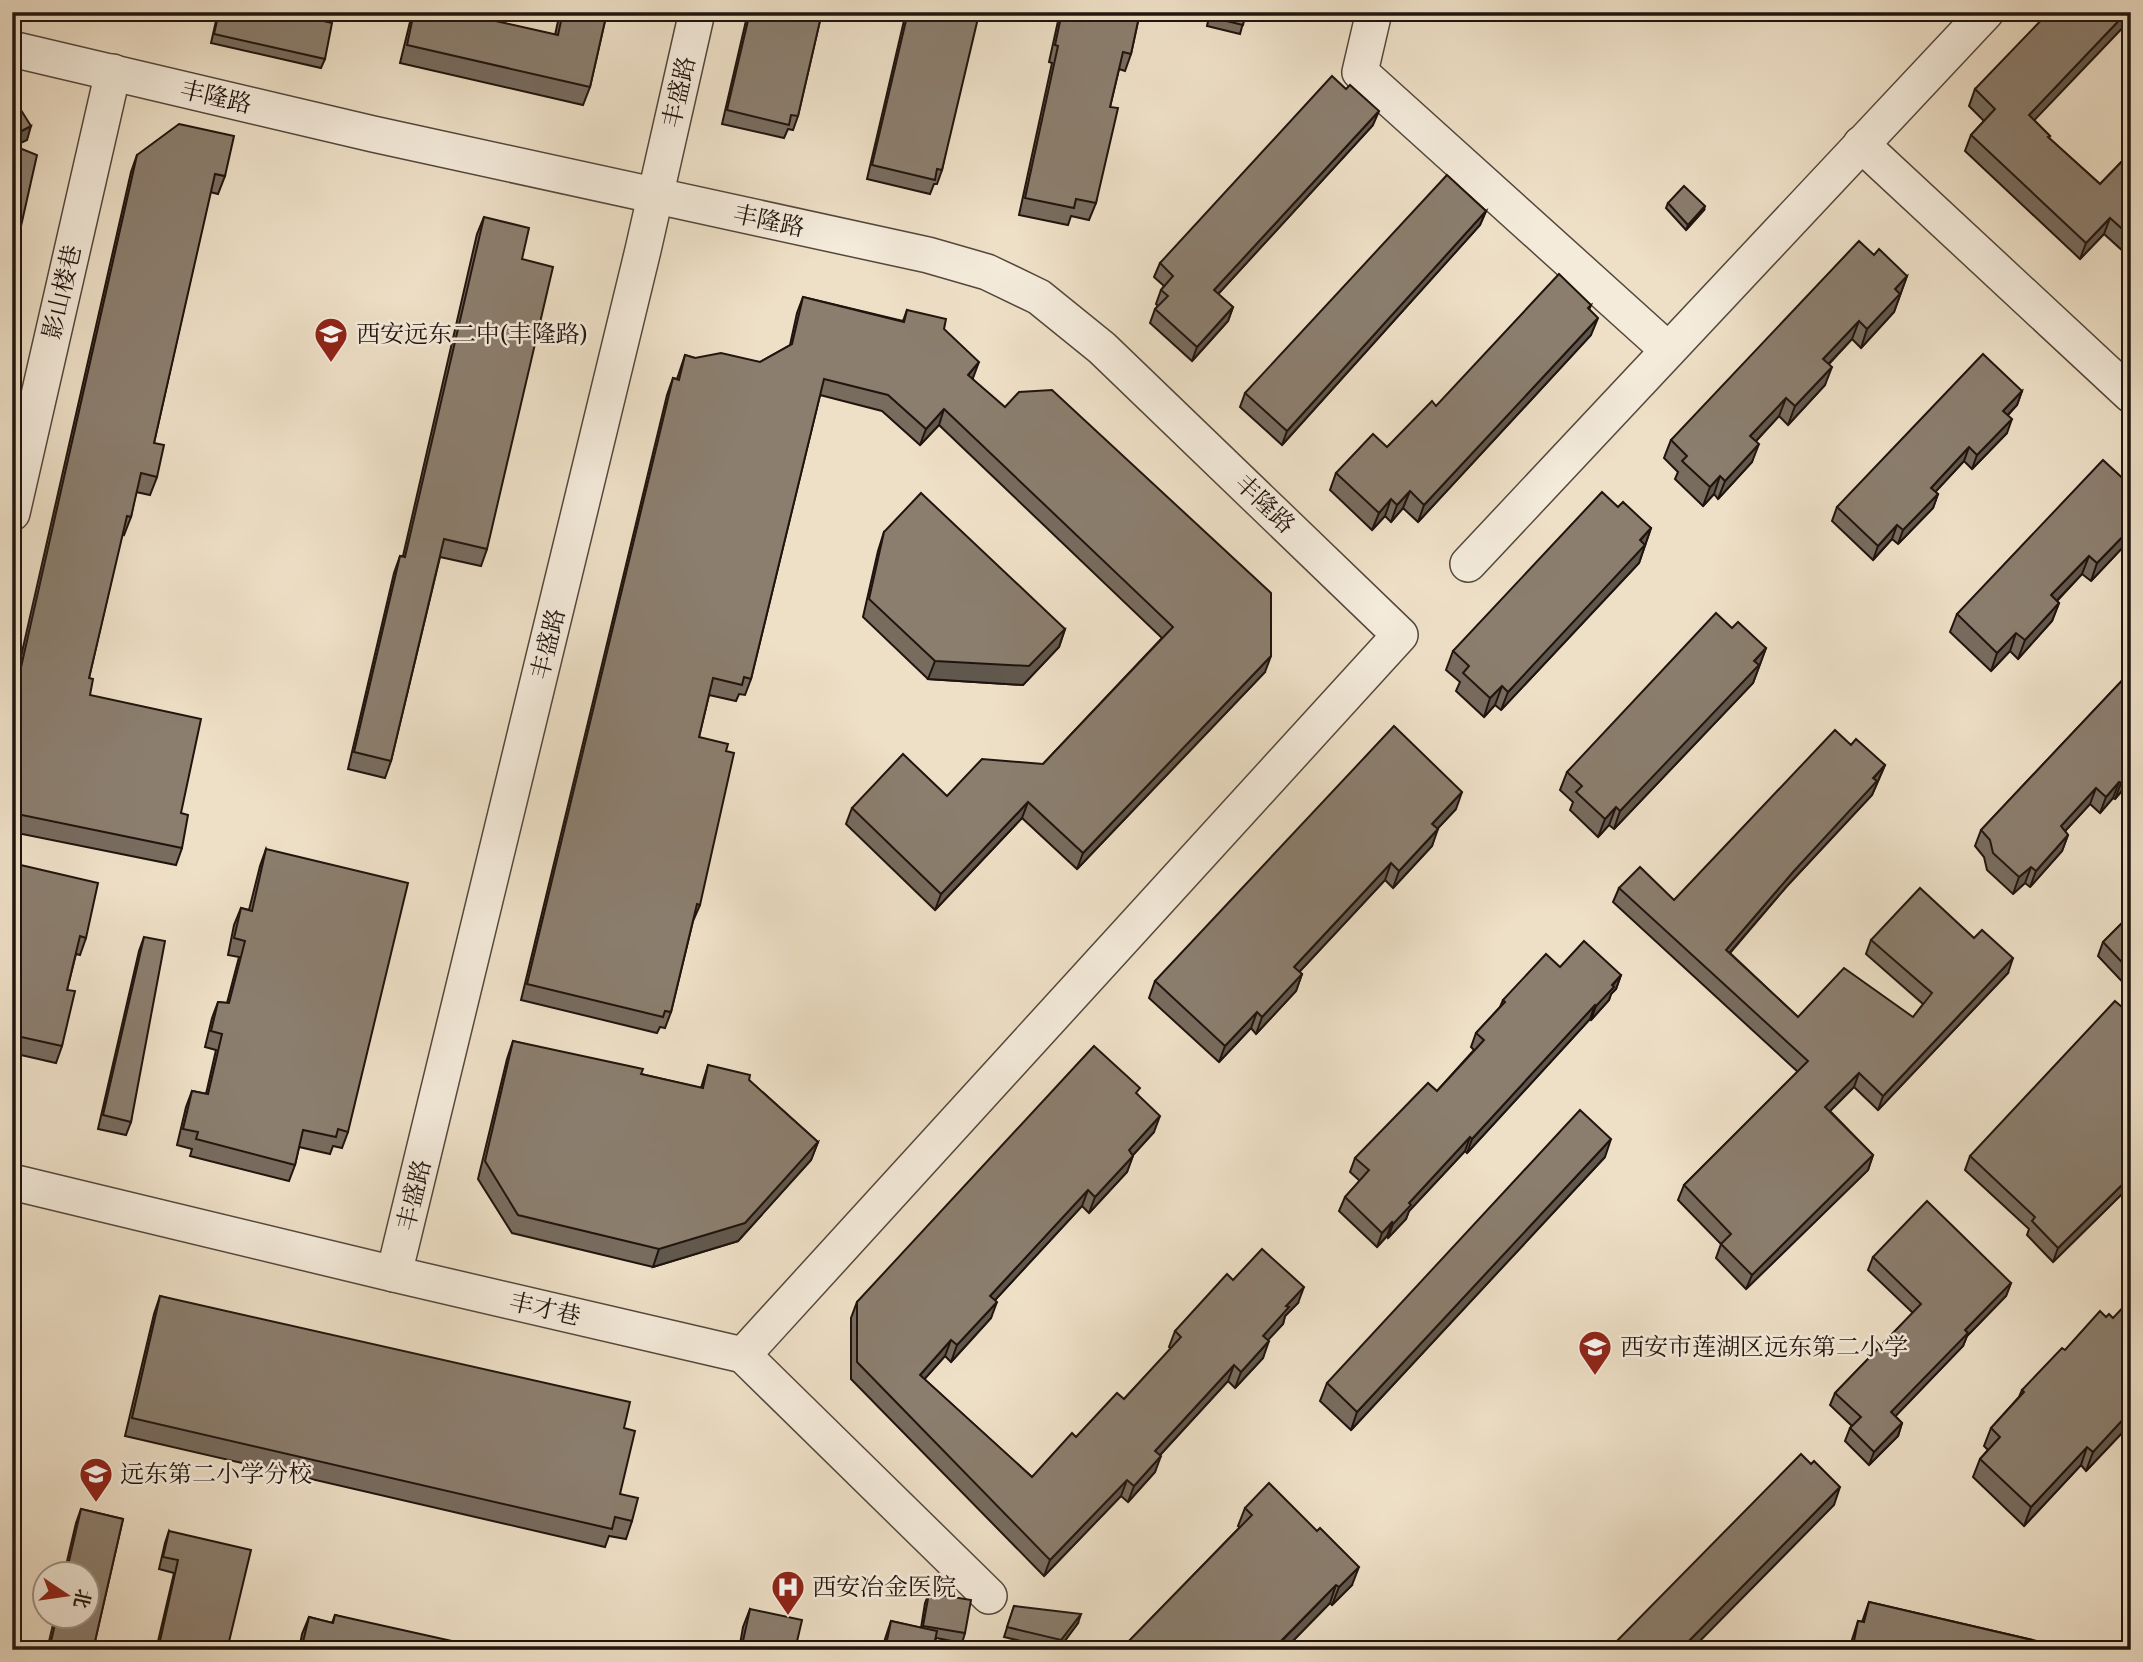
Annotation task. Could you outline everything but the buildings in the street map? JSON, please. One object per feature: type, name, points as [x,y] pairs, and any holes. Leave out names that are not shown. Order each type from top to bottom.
[{"type":"street","name":"丰盛路","points":[[394,1274],[697,12]]},
{"type":"street","points":[[1374,12],[1360,72],[1668,350]]},
{"type":"street","points":[[1468,564],[1986,12]]},
{"type":"street","name":"丰隆路","points":[[12,48],[373,134],[928,255],[987,272],[1039,297],[1102,348],[1401,635],[743,1355]]},
{"type":"street","name":"影山楼巷","points":[[12,513],[113,72]]},
{"type":"street","points":[[1861,144],[2131,395]]},
{"type":"street","name":"丰才巷","points":[[12,1182],[743,1355]]},
{"type":"street","points":[[743,1355],[989,1596]]},
{"type":"place","name":"西安远东二中(丰隆路)","points":[[331,364]]},
{"type":"place","name":"西安市莲湖区远东第二小学","points":[[1595,1377]]},
{"type":"place","name":"远东第二小学分校","points":[[96,1504]]},
{"type":"place","name":"西安冶金医院","points":[[788,1617]]}]
